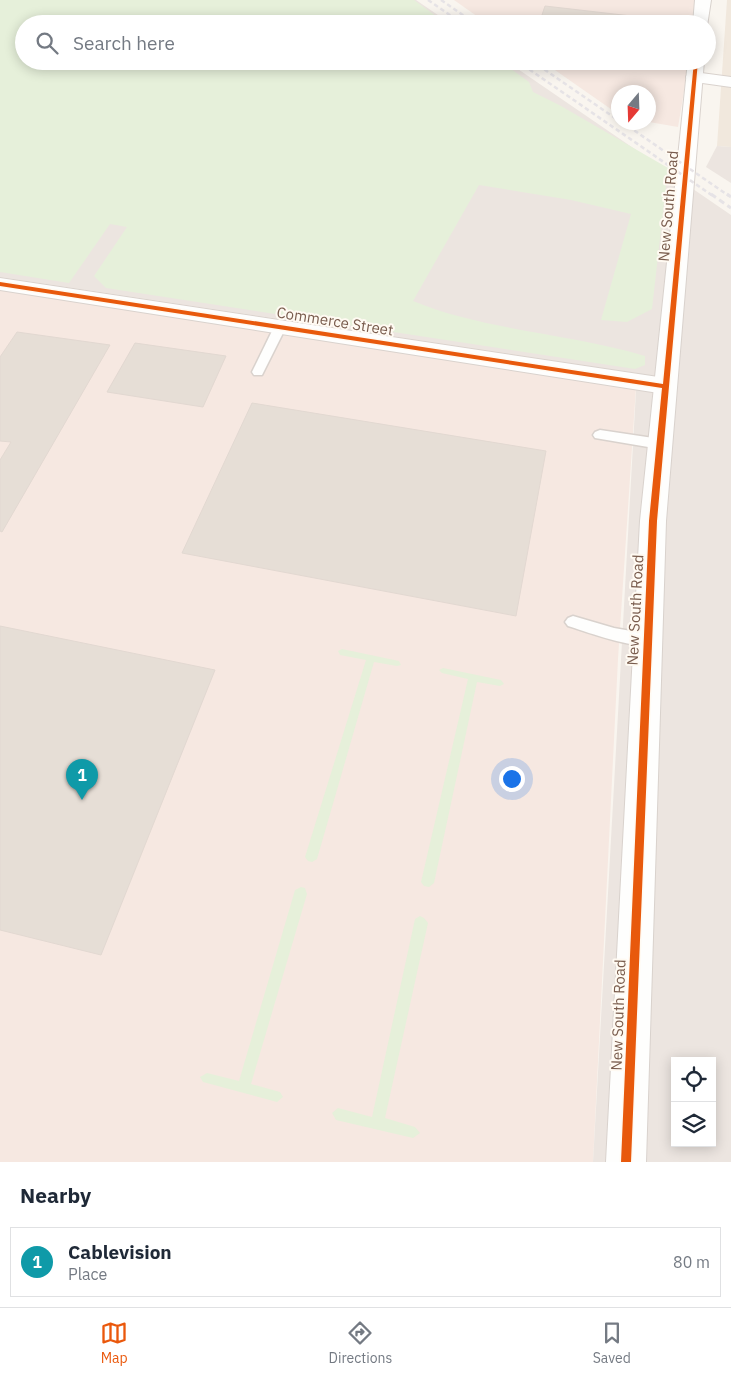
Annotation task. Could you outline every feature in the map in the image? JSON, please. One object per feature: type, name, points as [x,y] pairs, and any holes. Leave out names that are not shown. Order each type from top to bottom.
[{"type":"street","points":[[702,15],[704,0]]},
{"type":"street","name":"New South Road","points":[[626,1162],[653,521],[695,70]]},
{"type":"street","points":[[698,70],[731,82]]},
{"type":"street","name":"Commerce Street","points":[[0,284],[665,386]]},
{"type":"lane","points":[[258,372],[280,327]]},
{"type":"lane","points":[[600,435],[660,444]]},
{"type":"lane","points":[[573,622],[614,634],[648,640]]},
{"type":"shaded area","points":[[0,0],[416,0],[438,15],[15,15],[15,70],[519,70],[731,215],[731,1162],[593,1162],[637,373],[0,277]]},
{"type":"shaded area","points":[[454,0],[698,0],[696,15],[475,15]]},
{"type":"shaded area","points":[[727,0],[731,0],[731,147],[717,146]]},
{"type":"shaded area","points":[[555,70],[688,70],[678,127],[656,123],[656,85],[611,85],[611,109]]},
{"type":"shaded area","points":[[717,146],[731,147],[731,183],[706,167]]},
{"type":"shaded area","points":[[0,277],[637,372],[618,659],[593,1162],[0,1162]]},
{"type":"green space","points":[[0,0],[414,0],[435,15],[15,15],[15,70],[512,70],[529,82],[533,92],[561,106],[668,168],[652,309],[627,322],[601,320],[631,214],[571,200],[479,185],[413,301],[441,311],[498,326],[587,342],[645,356],[645,365],[635,369],[106,288],[94,276],[127,227],[110,224],[69,283],[0,272]]},
{"type":"green space","points":[[342,649],[399,661],[401,665],[374,662],[317,859],[312,862],[308,861],[305,857],[366,660],[340,655],[338,651]]},
{"type":"green space","points":[[443,668],[501,680],[504,684],[500,686],[477,682],[434,883],[429,887],[424,886],[421,882],[468,679],[442,673],[439,670]]},
{"type":"green space","points":[[301,887],[305,888],[307,894],[251,1084],[280,1092],[283,1097],[277,1102],[203,1082],[200,1077],[207,1073],[239,1081],[295,890]]},
{"type":"green space","points":[[420,916],[428,923],[385,1118],[415,1127],[420,1133],[413,1138],[336,1120],[332,1113],[338,1108],[372,1117],[415,919]]},
{"type":"building","points":[[545,6],[623,15],[542,15]]},
{"type":"building","points":[[17,332],[110,345],[2,532],[0,531],[0,460],[11,442],[0,441],[0,357]]},
{"type":"building","points":[[135,343],[226,356],[203,407],[107,392]]},
{"type":"building","points":[[252,403],[546,451],[516,616],[182,553]]},
{"type":"building","points":[[0,626],[215,670],[101,955],[0,930]]},
{"type":"railway","points":[[428,0],[450,15]]},
{"type":"railway","points":[[441,0],[463,15]]},
{"type":"railway","points":[[530,70],[713,196]]},
{"type":"railway","points":[[545,70],[611,115]]},
{"type":"railway","points":[[634,130],[729,196]]},
{"type":"railway","points":[[711,194],[731,208]]},
{"type":"railway","points":[[727,194],[731,197]]},
{"type":"cycle path","points":[[626,1162],[653,521],[695,70]]},
{"type":"cycle path","points":[[0,284],[665,386]]},
{"type":"place","name":"Cablevision","points":[[82,800]]}]
